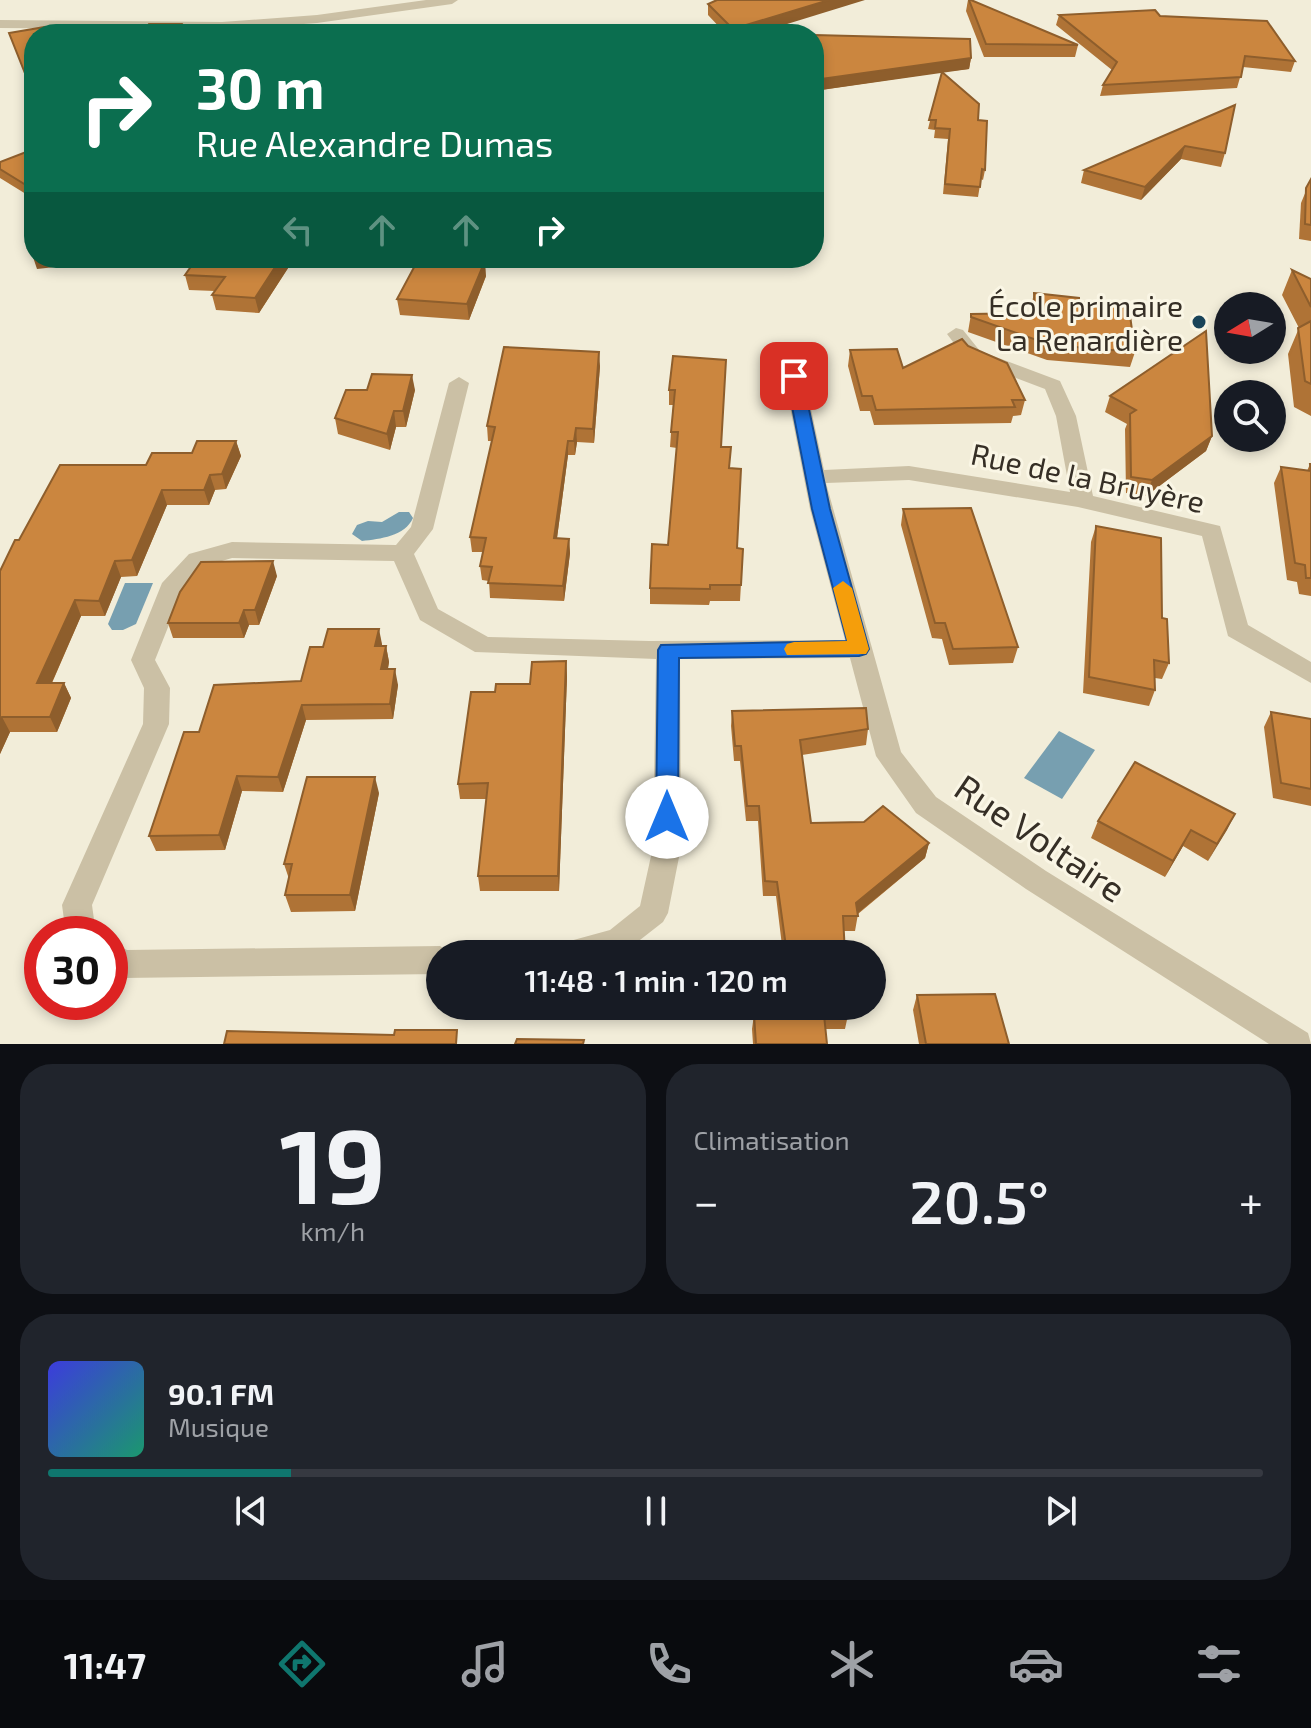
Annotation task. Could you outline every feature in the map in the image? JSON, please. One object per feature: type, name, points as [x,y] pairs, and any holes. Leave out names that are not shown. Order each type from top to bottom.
[{"type":"street","points":[[249,24],[317,19],[452,0]]},
{"type":"street","points":[[0,24],[24,24]]},
{"type":"street","points":[[956,334],[973,355],[1053,385],[1066,416],[1083,501]]},
{"type":"street","name":"Rue Voltaire","points":[[794,376],[814,477],[889,756],[926,805],[1036,880],[1297,1044]]},
{"type":"street","points":[[402,553],[422,529],[459,383]]},
{"type":"street","name":"Rue de la Bruyère","points":[[814,477],[909,473],[1083,501],[1212,531],[1237,630],[1311,674]]},
{"type":"street","points":[[79,916],[77,905],[156,724],[157,688],[143,660],[174,583],[197,560],[232,550],[402,553]]},
{"type":"street","points":[[402,553],[428,614],[484,646],[668,650],[859,649]]},
{"type":"street","points":[[620,940],[653,913],[667,847],[668,650]]},
{"type":"street","points":[[128,964],[426,960]]},
{"type":"water","points":[[399,512],[409,512],[413,518],[398,533],[362,541],[352,534],[357,525],[368,521],[382,522]]},
{"type":"water","points":[[125,583],[153,583],[136,624],[123,630],[112,630],[108,624]]},
{"type":"water","points":[[1059,731],[1095,750],[1062,799],[1024,778]]},
{"type":"building","points":[[717,0],[829,0],[750,24],[728,24],[708,4]]},
{"type":"building","points":[[971,0],[1078,45],[986,44]]},
{"type":"building","points":[[1155,10],[1160,16],[1267,21],[1295,61],[1245,56],[1241,77],[1103,85],[1117,62],[1059,15]]},
{"type":"building","points":[[24,30],[24,71],[9,33]]},
{"type":"building","points":[[824,35],[970,39],[971,58],[824,79]]},
{"type":"building","points":[[942,72],[979,104],[978,120],[987,121],[985,170],[982,169],[980,187],[945,184],[950,129],[935,128],[936,120],[929,120]]},
{"type":"building","points":[[1235,105],[1225,153],[1185,146],[1145,187],[1084,170]]},
{"type":"building","points":[[24,153],[24,184],[0,169],[0,162]]},
{"type":"building","points":[[1311,179],[1311,225],[1305,224],[1306,188]]},
{"type":"building","points":[[190,268],[274,268],[255,298],[212,295],[225,277],[185,275]]},
{"type":"building","points":[[414,268],[482,268],[467,304],[397,299]]},
{"type":"building","points":[[1292,270],[1311,279],[1311,307]]},
{"type":"building","points":[[1034,293],[1129,308],[1135,352],[1051,345],[971,317],[971,314],[1035,313]]},
{"type":"building","points":[[1311,321],[1311,384],[1305,381],[1298,328]]},
{"type":"building","points":[[1206,331],[1212,436],[1152,480],[1131,477],[1130,414],[1136,410],[1110,396]]},
{"type":"building","points":[[962,339],[968,346],[1007,363],[1025,400],[1012,400],[1015,407],[876,410],[872,396],[862,396],[850,350],[897,349],[903,368]]},
{"type":"building","points":[[504,347],[599,352],[593,429],[576,428],[574,441],[568,441],[554,538],[569,539],[563,586],[488,583],[492,567],[480,566],[486,538],[470,537],[495,427],[487,426]]},
{"type":"building","points":[[673,356],[726,360],[721,447],[731,447],[729,468],[741,469],[737,548],[743,549],[741,585],[710,585],[710,589],[650,588],[652,544],[668,545],[678,432],[671,432],[675,390],[669,390]]},
{"type":"building","points":[[372,374],[412,375],[403,411],[394,411],[387,434],[335,418],[346,390],[367,390]]},
{"type":"building","points":[[197,441],[236,441],[222,474],[210,475],[204,490],[162,490],[132,560],[115,561],[99,601],[75,600],[37,683],[64,683],[50,717],[2,717],[0,721],[0,571],[60,465],[146,465],[152,453],[192,453]]},
{"type":"building","points":[[1281,467],[1311,471],[1311,578],[1306,578],[1305,565],[1295,563]]},
{"type":"building","points":[[971,508],[1018,647],[953,649],[945,623],[935,623],[903,509]]},
{"type":"building","points":[[1096,526],[1161,538],[1162,618],[1167,619],[1169,663],[1154,660],[1155,690],[1089,677]]},
{"type":"building","points":[[273,561],[255,610],[244,610],[239,623],[168,623],[180,592],[201,562]]},
{"type":"building","points":[[328,629],[379,629],[375,646],[386,646],[381,669],[395,669],[390,704],[302,705],[278,777],[237,776],[219,835],[149,836],[184,732],[199,732],[214,685],[301,681],[310,647],[323,647]]},
{"type":"building","points":[[566,661],[558,876],[478,876],[488,783],[458,784],[471,692],[495,692],[496,684],[530,684],[532,662]]},
{"type":"building","points":[[866,708],[868,729],[800,740],[811,823],[864,822],[883,806],[929,843],[856,903],[858,916],[843,916],[844,940],[785,940],[777,882],[765,881],[759,806],[747,806],[741,746],[735,746],[732,711]]},
{"type":"building","points":[[1271,712],[1311,719],[1311,789],[1281,783]]},
{"type":"building","points":[[1135,762],[1235,814],[1217,844],[1191,830],[1173,861],[1098,821]]},
{"type":"building","points":[[307,777],[375,777],[350,895],[285,895],[292,864],[284,864]]},
{"type":"building","points":[[995,994],[1009,1044],[926,1044],[917,995]]},
{"type":"building","points":[[754,1020],[825,1020],[827,1044],[756,1044]]},
{"type":"building","points":[[395,1030],[457,1030],[456,1044],[224,1044],[227,1031],[394,1035]]},
{"type":"building","points":[[517,1039],[584,1040],[583,1044],[515,1044]]},
{"type":"slow traffic","points":[[794,649],[859,649],[843,588]]},
{"type":"place","name":"École primaire La Renardière","points":[[1199,322]]},
{"type":"route","points":[[667,817],[668,650],[859,649],[821,509],[794,376]]}]
